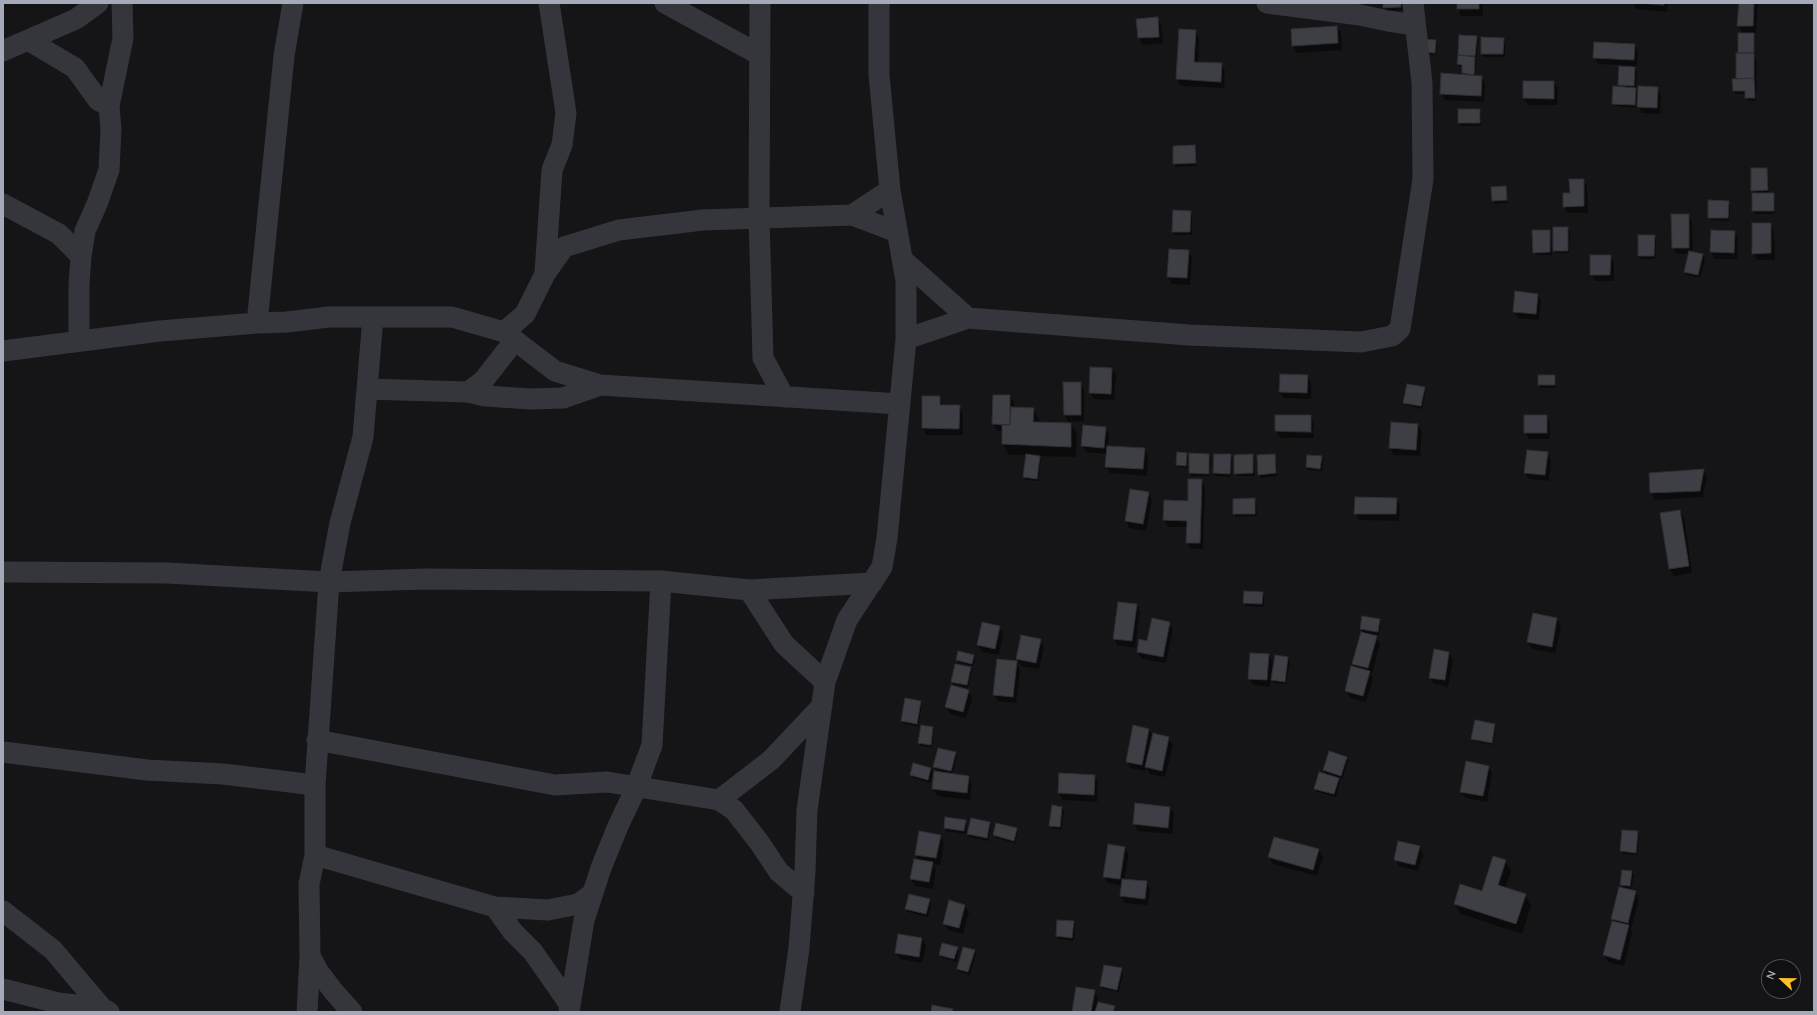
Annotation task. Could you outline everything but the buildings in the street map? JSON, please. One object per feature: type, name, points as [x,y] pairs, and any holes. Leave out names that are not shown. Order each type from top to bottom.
[{"type":"street","points":[[3,51],[76,19],[98,3]]},
{"type":"street","points":[[79,341],[79,285],[81,256],[85,231],[97,204],[109,170],[111,129],[109,106],[123,38],[122,3]]},
{"type":"street","points":[[258,323],[284,56],[293,3]]},
{"type":"street","points":[[545,274],[552,170],[562,145],[566,113],[549,3]]},
{"type":"street","points":[[665,3],[760,55]]},
{"type":"street","points":[[747,394],[763,358],[759,218],[760,3]]},
{"type":"street","points":[[790,1012],[799,948],[804,893],[807,810],[825,682],[847,620],[882,567],[887,538],[906,339],[906,281],[890,190],[879,75],[879,3]]},
{"type":"street","points":[[1267,3],[1360,15],[1415,25]]},
{"type":"street","points":[[906,339],[968,318],[1189,335],[1362,342],[1392,336],[1400,329],[1423,179],[1422,83],[1413,3]]},
{"type":"street","points":[[28,40],[75,68],[88,84],[98,100],[109,106]]},
{"type":"street","points":[[852,215],[890,190]]},
{"type":"street","points":[[3,204],[59,234],[81,256]]},
{"type":"street","points":[[468,392],[483,380],[509,336],[525,314],[545,274],[564,247],[619,230],[703,220],[852,215],[897,232]]},
{"type":"street","points":[[903,260],[968,318]]},
{"type":"street","points":[[3,351],[160,331],[287,322],[329,317],[452,317],[509,336],[555,371],[600,385],[900,404]]},
{"type":"street","points":[[307,1012],[310,956],[309,884],[315,855],[315,785],[317,740],[329,582],[340,523],[363,437],[373,317]]},
{"type":"street","points":[[763,358],[784,397]]},
{"type":"street","points":[[367,389],[468,392],[485,396],[531,399],[563,398],[600,385]]},
{"type":"street","points":[[3,572],[167,573],[329,582],[426,578],[662,581],[749,590],[872,583]]},
{"type":"street","points":[[570,1008],[584,920],[592,894],[618,826],[636,788],[652,745],[662,581]]},
{"type":"street","points":[[749,590],[784,644],[825,682]]},
{"type":"street","points":[[719,800],[771,760],[822,706]]},
{"type":"street","points":[[317,740],[555,785],[607,782],[636,788],[719,800],[734,810],[759,842],[779,872],[804,893]]},
{"type":"street","points":[[3,752],[30,754],[147,770],[223,774],[315,785]]},
{"type":"street","points":[[315,855],[495,906],[548,910],[578,904],[592,894]]},
{"type":"street","points":[[495,906],[513,932],[533,952],[570,1008]]},
{"type":"street","points":[[3,911],[52,950],[106,1010]]},
{"type":"street","points":[[310,956],[330,987],[352,1012]]},
{"type":"street","points":[[3,989],[58,1003],[106,1010]]}]
